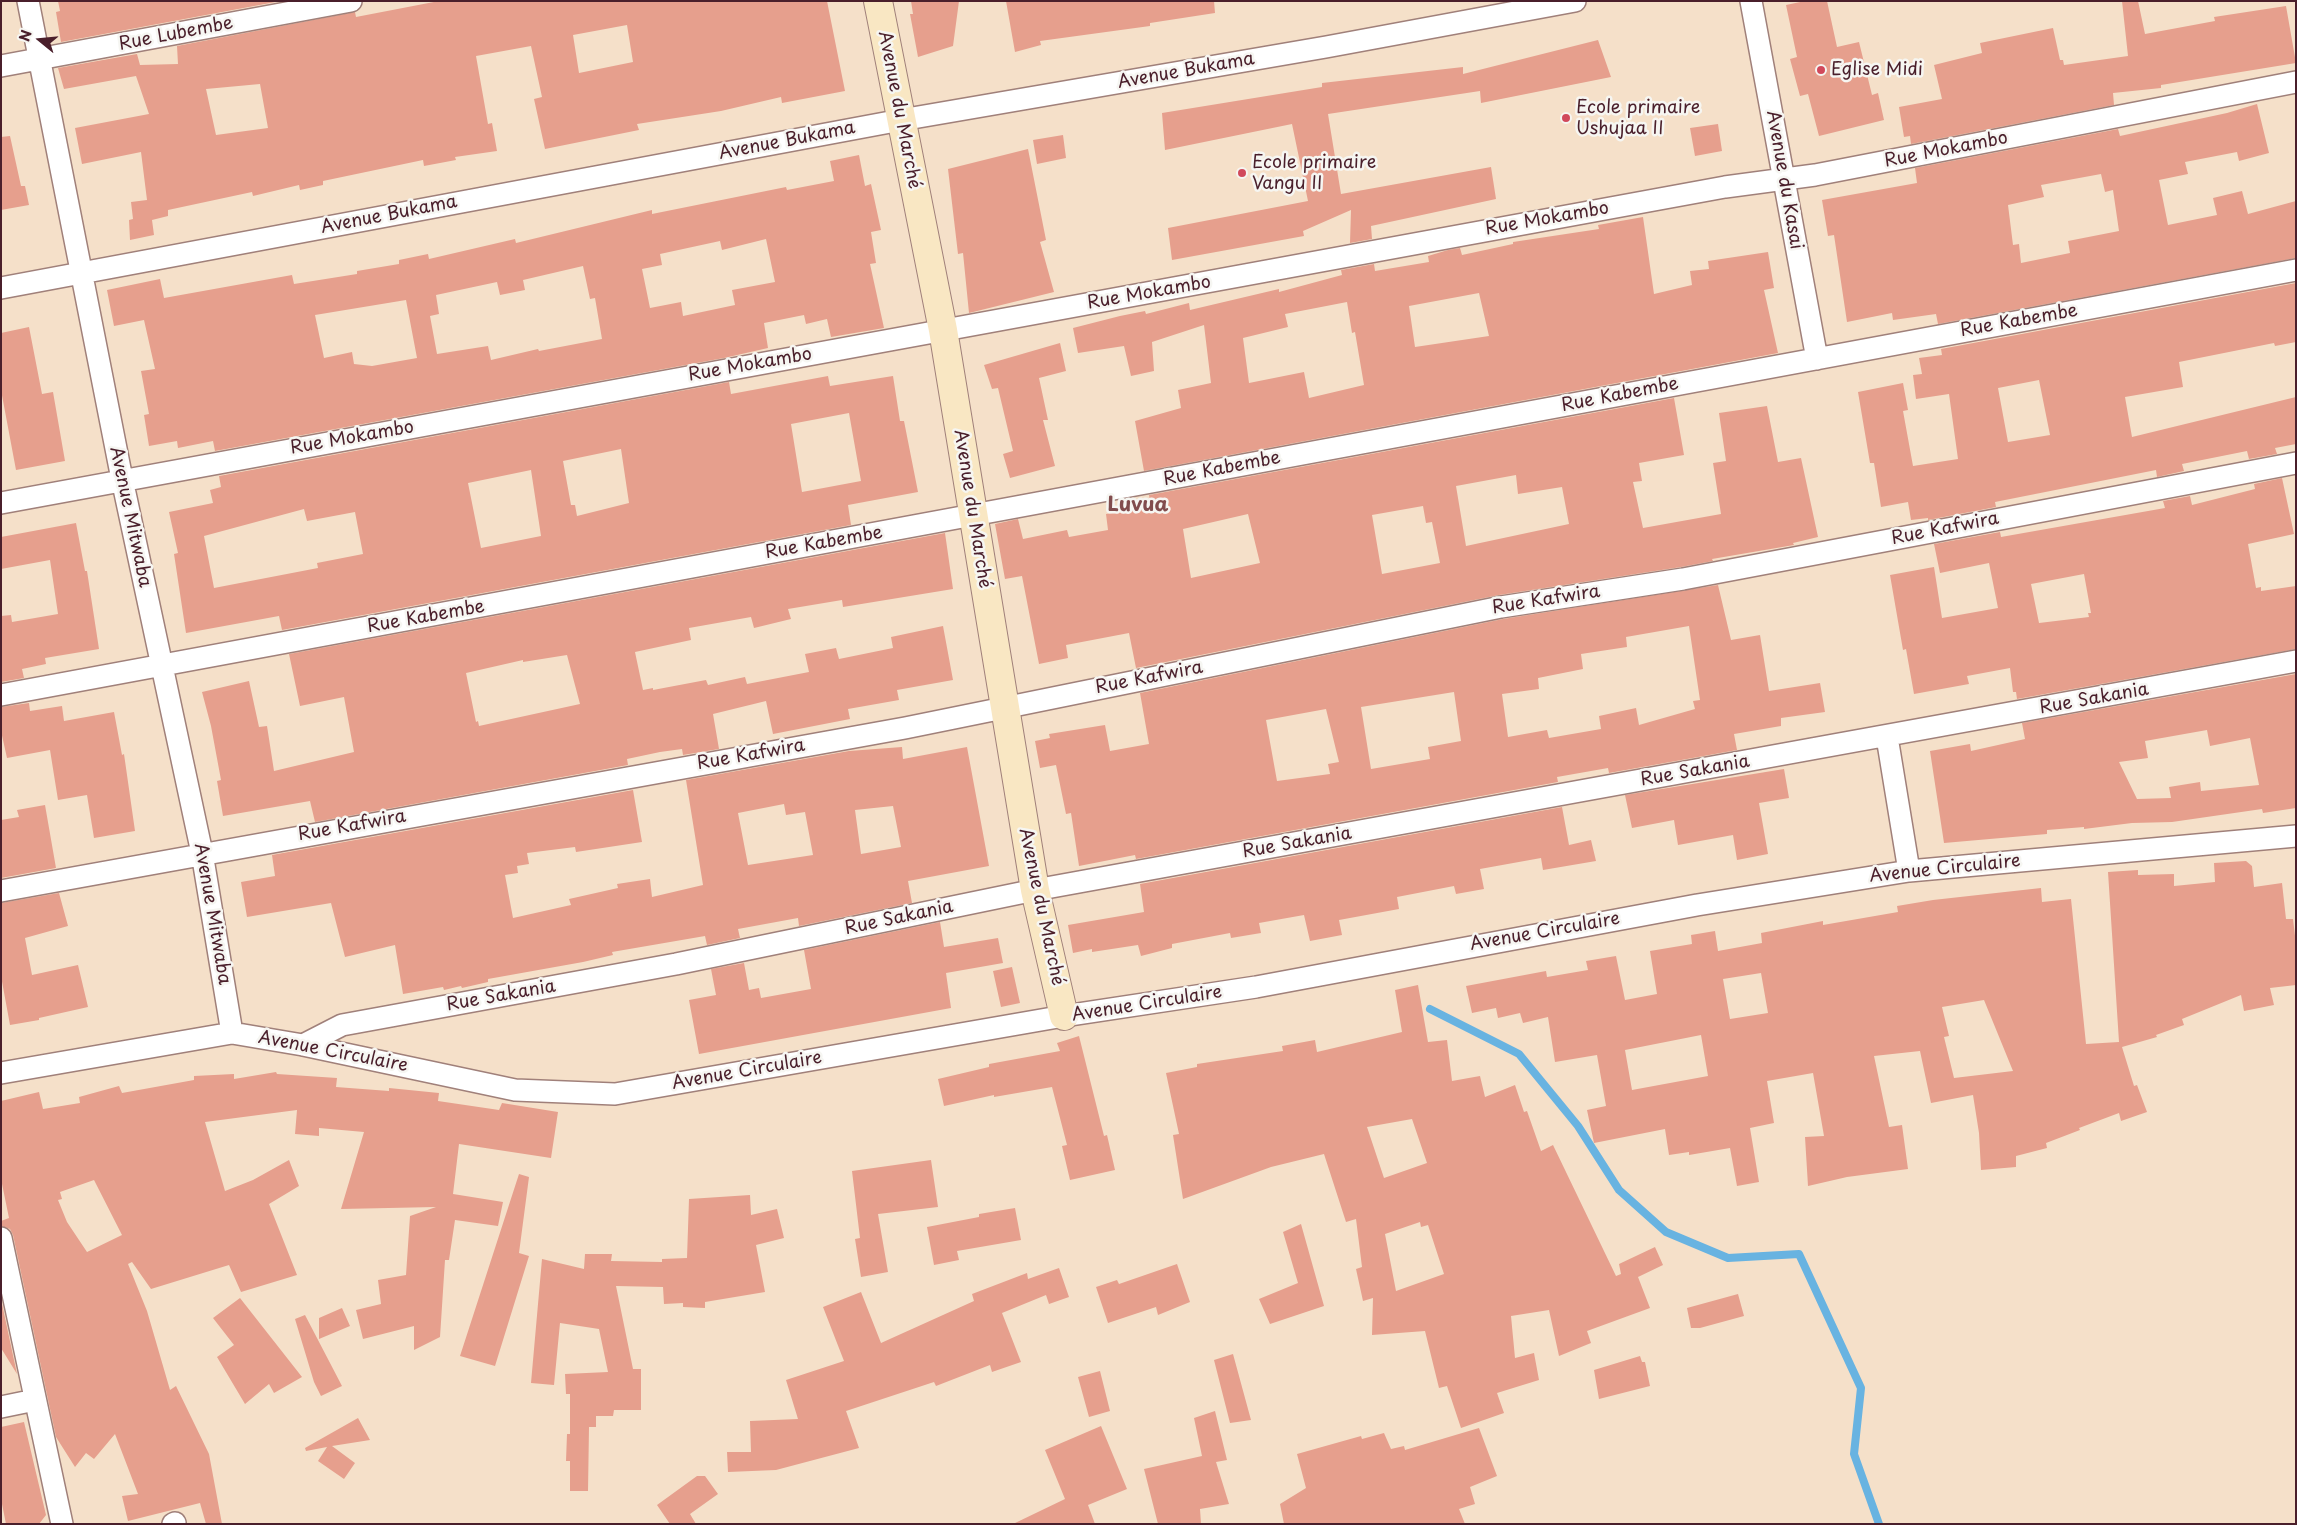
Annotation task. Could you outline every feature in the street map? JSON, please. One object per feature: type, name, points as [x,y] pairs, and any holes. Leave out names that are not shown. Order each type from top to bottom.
[{"type":"street","name":"Avenue Mitwaba","points":[[28,1],[122,479],[202,853],[232,1033]]},
{"type":"street","name":"Rue Lubembe","points":[[1,66],[351,1]]},
{"type":"street","name":"Avenue du Marché","points":[[878,1],[943,330],[1034,890],[1064,1016]]},
{"type":"street","name":"Avenue Bukama","points":[[1,288],[901,120],[1336,46],[1575,1]]},
{"type":"street","name":"Avenue du Kasai","points":[[1751,1],[1817,359]]},
{"type":"street","name":"Rue Mokambo","points":[[1,503],[122,479],[1705,190],[1816,175],[2296,82]]},
{"type":"street","name":"Rue Kabembe","points":[[1,695],[2296,270]]},
{"type":"street","name":"Rue Kafwira","points":[[1,891],[202,853],[905,728],[1501,607],[1683,579],[2296,463]]},
{"type":"street","name":"Rue Sakania","points":[[303,1045],[342,1024],[676,964],[1034,890],[1887,737],[2296,661]]},
{"type":"street","points":[[1887,737],[1909,870]]},
{"type":"street","name":"Avenue Circulaire","points":[[1,1073],[232,1033],[303,1045],[515,1090],[615,1094],[1064,1016],[1256,987],[1697,905],[1909,870],[2296,836]]},
{"type":"street","points":[[1,1238],[62,1524]]},
{"type":"street","points":[[1,1407],[35,1400]]},
{"type":"building","points":[[58,1],[281,1],[61,42],[56,12],[60,11]]},
{"type":"building","points":[[439,1],[827,1],[845,91],[782,103],[781,97],[721,111],[637,124],[639,130],[545,149],[534,99],[542,97],[531,46],[476,56],[488,124],[492,123],[497,151],[455,157],[456,160],[424,166],[423,160],[323,181],[323,185],[300,190],[299,185],[253,196],[252,192],[168,210],[168,216],[152,220],[154,235],[130,240],[129,220],[133,219],[131,202],[147,200],[141,152],[82,164],[75,128],[149,114],[136,76],[64,89],[58,68],[137,54],[140,65],[178,64],[177,46],[355,12],[356,17]],"holes":[[[627,25],[633,62],[579,73],[573,35]],[[260,84],[268,128],[216,135],[206,89]]]},
{"type":"building","points":[[911,1],[959,1],[953,46],[918,57],[910,14],[913,14]]},
{"type":"building","points":[[1006,1],[1214,1],[1215,13],[1150,23],[1150,26],[1040,41],[1041,45],[1015,52]]},
{"type":"building","points":[[1805,1],[1827,1],[1837,47],[1859,42],[1872,95],[1878,93],[1884,120],[1819,136],[1808,94],[1800,96],[1790,59],[1797,57],[1786,5]]},
{"type":"building","points":[[2122,1],[2138,1],[2145,34],[2215,21],[2214,17],[2286,6],[2296,63],[2161,85],[2161,88],[2113,93],[2114,105],[1911,144],[1910,136],[1904,137],[1899,107],[1942,99],[1934,65],[1982,53],[1980,43],[2053,28],[2060,60],[2063,60],[2064,65],[2128,56]]},
{"type":"building","points":[[1598,40],[1611,77],[1481,103],[1480,91],[1328,114],[1341,194],[1491,167],[1496,199],[1371,226],[1372,239],[1350,243],[1351,210],[1303,231],[1304,236],[1172,260],[1168,228],[1308,201],[1292,124],[1165,150],[1162,113],[1322,87],[1322,83],[1463,67],[1463,74]]},
{"type":"building","points":[[2257,104],[2269,153],[2239,161],[2237,152],[2185,162],[2188,174],[2159,180],[2168,225],[2217,215],[2213,198],[2242,191],[2248,214],[2296,201],[2296,258],[1938,324],[1936,314],[1893,320],[1892,313],[1847,322],[1834,235],[1828,236],[1822,200],[1917,183],[1915,168],[2118,129],[2120,136],[2227,113]],"holes":[[[2101,174],[2105,192],[2113,190],[2119,231],[2068,241],[2070,253],[2021,263],[2019,244],[2013,245],[2008,205],[2044,197],[2041,185]]]},
{"type":"building","points":[[1718,124],[1722,151],[1695,156],[1690,128]]},
{"type":"building","points":[[1063,135],[1066,158],[1037,164],[1033,140]]},
{"type":"building","points":[[10,136],[21,186],[25,186],[29,205],[1,210],[1,137]]},
{"type":"building","points":[[1028,149],[1046,240],[1040,242],[1054,292],[969,313],[963,253],[958,254],[948,169]]},
{"type":"building","points":[[859,155],[865,186],[871,184],[881,230],[871,232],[876,263],[870,264],[884,328],[831,337],[827,319],[806,324],[804,315],[764,323],[768,348],[724,358],[215,451],[213,441],[178,448],[177,441],[149,446],[144,415],[149,414],[141,371],[155,369],[144,320],[114,326],[107,290],[160,279],[164,298],[292,275],[294,284],[357,274],[357,271],[399,264],[399,260],[428,254],[429,259],[515,239],[516,243],[652,210],[652,214],[786,187],[787,190],[834,181],[830,161]],"holes":[[[766,239],[775,282],[732,290],[735,305],[683,316],[681,302],[650,308],[642,269],[662,265],[660,254],[720,241],[722,250]],[[583,266],[590,299],[595,298],[602,339],[539,351],[538,349],[491,360],[488,346],[437,354],[430,316],[439,314],[436,295],[497,282],[500,295],[525,290],[523,280]],[[406,300],[417,358],[372,366],[354,364],[352,352],[324,358],[315,315]]]},
{"type":"building","points":[[1643,217],[1654,294],[1692,285],[1690,271],[1709,269],[1708,261],[1768,252],[1774,288],[1764,290],[1778,353],[1144,471],[1135,421],[1181,408],[1178,390],[1211,383],[1204,325],[1152,342],[1154,371],[1131,376],[1124,346],[1078,353],[1073,328],[1120,316],[1145,311],[1146,314],[1189,303],[1190,310],[1279,289],[1279,292],[1342,275],[1341,270],[1374,264],[1375,271],[1429,262],[1428,256],[1448,250],[1460,248],[1462,255],[1513,244],[1513,242],[1599,229],[1598,225]],"holes":[[[1479,293],[1489,336],[1415,347],[1409,306]],[[1347,302],[1352,333],[1355,332],[1364,385],[1309,398],[1304,372],[1249,383],[1243,338],[1288,327],[1285,314]]]},
{"type":"building","points":[[2296,283],[2296,342],[2275,346],[2274,343],[2179,362],[2183,387],[2125,397],[2132,437],[2296,397],[2296,444],[2275,448],[2277,454],[2249,459],[2247,451],[2182,464],[2184,471],[2157,477],[2156,470],[1995,502],[1996,507],[1928,520],[1928,518],[1911,520],[1908,502],[1881,507],[1874,463],[1870,463],[1858,392],[1903,383],[1908,410],[1903,411],[1913,466],[1958,459],[1949,394],[1916,399],[1913,375],[1922,374],[1919,358],[1942,355],[1941,349]],"holes":[[[2039,380],[2050,435],[2008,442],[1998,388]]]},
{"type":"building","points":[[29,327],[42,394],[53,392],[65,461],[16,470],[1,390],[1,333]]},
{"type":"building","points":[[1060,343],[1066,371],[1039,378],[1048,420],[1043,420],[1055,466],[1010,478],[1003,454],[1013,451],[998,388],[992,389],[984,365]]},
{"type":"building","points":[[828,376],[830,386],[893,376],[900,421],[904,421],[918,492],[848,505],[851,525],[282,630],[279,616],[186,633],[174,554],[178,553],[169,512],[213,503],[210,490],[221,487],[219,476],[729,382],[731,394]],"holes":[[[849,413],[861,481],[802,492],[791,424]],[[621,449],[629,503],[577,516],[575,505],[571,505],[563,461]],[[531,470],[541,536],[481,548],[468,483]],[[304,509],[307,521],[355,512],[363,554],[317,563],[318,568],[214,588],[204,536]]]},
{"type":"building","points":[[1674,398],[1684,455],[1639,463],[1642,481],[1633,482],[1643,528],[1721,514],[1713,463],[1726,461],[1719,413],[1767,406],[1778,462],[1801,458],[1818,537],[1793,543],[1794,545],[1712,559],[1713,561],[1499,595],[1136,668],[1129,633],[1066,645],[1068,658],[1039,664],[1022,576],[1005,579],[995,524],[1018,519],[1023,539],[1067,530],[1069,537],[1108,530],[1106,514],[1151,507],[1149,495]],"holes":[[[1516,475],[1518,494],[1562,487],[1569,524],[1466,546],[1456,486]],[[1423,506],[1426,523],[1432,522],[1440,563],[1382,574],[1372,515]],[[1248,514],[1260,563],[1191,578],[1183,529]]]},
{"type":"building","points":[[2282,478],[2294,534],[2248,544],[2256,588],[2261,587],[2261,591],[2296,586],[2296,649],[2017,699],[2016,692],[2013,692],[2010,668],[1967,676],[1969,684],[1914,694],[1906,649],[1903,650],[1890,575],[1934,567],[1942,618],[1998,608],[1989,563],[1940,573],[1934,544],[2000,532],[2001,537],[2165,508],[2163,501],[2190,496],[2192,505],[2255,489],[2254,484]],"holes":[[[2084,574],[2091,613],[2088,613],[2089,617],[2039,623],[2031,584]]]},
{"type":"building","points":[[76,523],[85,571],[87,571],[99,649],[45,658],[46,664],[22,669],[24,678],[1,682],[1,616],[11,615],[12,622],[58,614],[50,560],[1,569],[1,537]]},
{"type":"building","points":[[945,533],[953,589],[843,607],[842,600],[788,609],[791,619],[754,628],[751,617],[689,628],[691,640],[635,652],[643,690],[653,688],[653,690],[706,680],[708,685],[745,677],[747,684],[809,672],[805,654],[836,648],[839,659],[893,648],[891,637],[943,626],[953,680],[897,690],[899,700],[848,709],[850,719],[773,734],[766,701],[713,714],[719,749],[683,755],[682,749],[660,752],[627,759],[628,765],[315,822],[310,801],[223,816],[217,781],[221,780],[211,726],[202,692],[249,681],[259,727],[267,726],[274,771],[354,752],[344,697],[300,706],[289,654]],"holes":[[[567,655],[580,704],[479,726],[478,721],[476,722],[466,673],[523,660],[523,662]]]},
{"type":"building","points":[[1718,585],[1731,640],[1760,635],[1769,691],[1820,683],[1825,712],[1781,718],[1781,726],[1734,734],[1737,750],[1609,773],[1608,768],[1557,777],[1558,782],[1136,859],[1135,855],[1079,866],[1071,813],[1066,814],[1056,765],[1040,768],[1035,741],[1050,738],[1049,734],[1105,725],[1110,751],[1149,744],[1140,693],[1503,619]],"holes":[[[1689,626],[1700,700],[1693,701],[1695,709],[1639,725],[1636,708],[1599,716],[1601,729],[1549,738],[1547,730],[1508,737],[1502,694],[1539,689],[1538,678],[1583,669],[1581,654],[1627,647],[1626,637]],[[1454,692],[1461,741],[1428,747],[1430,759],[1371,769],[1361,707]],[[1326,709],[1339,762],[1328,764],[1330,774],[1277,781],[1266,720]]]},
{"type":"building","points":[[2296,674],[2296,808],[2263,813],[2262,809],[2172,822],[2132,823],[2084,829],[2084,827],[2047,830],[2047,834],[1944,843],[1930,751],[1970,744],[1971,751],[2025,739],[2022,723]],"holes":[[[2207,730],[2210,746],[2250,738],[2259,785],[2201,791],[2200,782],[2169,787],[2171,798],[2137,799],[2119,762],[2148,758],[2145,741]]]},
{"type":"building","points":[[29,703],[30,711],[62,706],[64,721],[114,712],[122,755],[124,754],[135,831],[94,838],[87,795],[58,800],[50,750],[7,758],[1,731],[1,707]]},
{"type":"building","points":[[902,747],[903,759],[967,747],[989,866],[908,881],[912,903],[799,926],[798,918],[738,929],[740,938],[707,945],[705,936],[612,952],[613,955],[488,979],[488,982],[462,988],[461,986],[444,990],[443,987],[403,994],[395,945],[345,957],[331,903],[247,917],[241,882],[275,876],[272,855],[633,790],[642,842],[576,852],[575,847],[527,853],[529,864],[517,866],[518,873],[505,875],[513,918],[571,905],[569,899],[618,888],[617,884],[650,879],[652,897],[703,885],[686,780],[849,751]],"holes":[[[784,804],[786,815],[805,812],[813,855],[748,865],[738,813]],[[893,806],[901,847],[861,854],[855,810]]]},
{"type":"building","points":[[1784,769],[1789,798],[1759,803],[1768,854],[1737,860],[1733,835],[1678,845],[1674,820],[1632,828],[1625,795]]},
{"type":"building","points":[[45,805],[56,868],[1,878],[1,820],[19,817],[17,810]]},
{"type":"building","points":[[1562,807],[1569,845],[1591,840],[1596,861],[1543,870],[1541,858],[1480,869],[1484,889],[1456,894],[1454,886],[1397,897],[1399,909],[1339,920],[1342,935],[1310,941],[1304,915],[1259,923],[1261,933],[1231,938],[1230,933],[1172,944],[1172,948],[1141,956],[1138,945],[1092,952],[1092,949],[1073,953],[1068,925],[1144,912],[1140,884]]},
{"type":"building","points":[[2246,861],[2252,866],[2254,887],[2282,883],[2286,919],[2293,919],[2296,944],[2296,985],[2270,988],[2274,1005],[2244,1011],[2241,995],[2182,1019],[2184,1025],[2156,1035],[2157,1037],[2122,1047],[2134,1086],[2137,1085],[2147,1112],[2121,1121],[2119,1113],[2079,1128],[2080,1130],[2046,1143],[2047,1148],[2016,1156],[2016,1167],[1981,1170],[1979,1133],[1973,1095],[1931,1103],[1920,1051],[1874,1056],[1889,1127],[1902,1125],[1908,1169],[1847,1177],[1808,1186],[1805,1137],[1824,1136],[1813,1073],[1767,1081],[1774,1123],[1750,1128],[1759,1182],[1737,1186],[1730,1148],[1689,1155],[1689,1152],[1669,1155],[1665,1129],[1594,1143],[1587,1110],[1606,1106],[1597,1055],[1555,1062],[1548,1017],[1523,1023],[1520,1013],[1498,1018],[1496,1008],[1472,1013],[1466,986],[1546,971],[1547,977],[1588,970],[1586,961],[1616,956],[1625,1000],[1657,994],[1650,951],[1692,944],[1691,935],[1715,931],[1718,951],[1762,943],[1761,933],[1823,921],[1823,925],[1898,912],[1897,906],[2041,888],[2042,902],[2071,899],[2086,1044],[2119,1042],[2108,872],[2138,870],[2138,875],[2174,874],[2174,886],[2215,882],[2214,863]],"holes":[[[1761,973],[1768,1013],[1730,1019],[1723,979]],[[1984,1000],[2013,1071],[1954,1078],[1944,1037],[1949,1036],[1942,1007]],[[1701,1035],[1708,1076],[1632,1090],[1625,1050]]]},
{"type":"building","points":[[59,893],[68,926],[25,938],[32,975],[78,965],[88,1007],[39,1018],[39,1020],[10,1025],[1,976],[1,903]]},
{"type":"building","points":[[940,922],[944,947],[998,938],[1003,963],[946,973],[951,1008],[699,1054],[689,1000],[716,995],[711,969],[744,963],[749,990],[759,988],[761,998],[811,989],[804,950]]},
{"type":"building","points":[[1012,967],[1020,1003],[1001,1007],[993,971]]},
{"type":"building","points":[[1418,985],[1428,1042],[1447,1040],[1452,1081],[1480,1076],[1485,1097],[1515,1085],[1524,1112],[1527,1111],[1541,1151],[1553,1145],[1616,1276],[1621,1274],[1619,1264],[1655,1247],[1663,1265],[1638,1277],[1650,1308],[1587,1331],[1591,1343],[1559,1356],[1549,1310],[1511,1316],[1515,1358],[1534,1353],[1539,1380],[1497,1393],[1504,1413],[1461,1428],[1447,1386],[1439,1388],[1425,1331],[1372,1335],[1373,1298],[1363,1301],[1356,1269],[1362,1267],[1356,1219],[1346,1222],[1324,1154],[1271,1167],[1183,1199],[1173,1135],[1179,1134],[1166,1073],[1197,1067],[1197,1064],[1283,1051],[1282,1046],[1315,1040],[1317,1052],[1402,1032],[1395,990]],"holes":[[[1412,1119],[1427,1163],[1384,1178],[1367,1127]],[[1420,1222],[1421,1227],[1428,1225],[1444,1274],[1396,1291],[1385,1234]]]},
{"type":"building","points":[[1079,1036],[1104,1136],[1107,1135],[1115,1170],[1070,1180],[1062,1146],[1067,1145],[1052,1087],[994,1097],[994,1095],[944,1106],[938,1079],[989,1067],[989,1064],[1060,1051],[1057,1043]]},
{"type":"building","points":[[276,1072],[277,1074],[337,1078],[336,1087],[389,1091],[389,1088],[439,1093],[438,1101],[499,1110],[502,1103],[558,1112],[551,1158],[459,1144],[453,1194],[503,1202],[498,1226],[455,1220],[449,1260],[445,1260],[440,1337],[414,1350],[414,1326],[363,1339],[356,1310],[381,1304],[378,1280],[406,1275],[410,1216],[436,1207],[341,1209],[364,1132],[319,1128],[319,1136],[295,1134],[297,1110],[205,1122],[225,1191],[253,1180],[289,1160],[299,1186],[269,1204],[297,1275],[241,1292],[229,1265],[151,1289],[132,1262],[128,1264],[147,1311],[170,1390],[176,1386],[209,1454],[222,1524],[206,1524],[200,1503],[128,1521],[122,1496],[138,1494],[115,1434],[94,1459],[86,1453],[75,1467],[56,1437],[13,1235],[10,1229],[1,1226],[1,1221],[9,1218],[1,1179],[1,1101],[39,1092],[43,1109],[80,1103],[79,1097],[119,1086],[122,1093],[194,1080],[194,1076],[234,1074],[234,1079]],"holes":[[[94,1180],[122,1235],[87,1252],[67,1222],[58,1200],[62,1199],[60,1192]]]},
{"type":"building","points":[[931,1160],[938,1207],[878,1214],[888,1272],[861,1277],[855,1239],[860,1238],[852,1171]]},
{"type":"building","points":[[519,1174],[529,1177],[519,1253],[529,1256],[495,1366],[460,1356]]},
{"type":"building","points":[[750,1195],[751,1215],[777,1209],[784,1238],[756,1245],[765,1292],[705,1302],[705,1308],[683,1307],[683,1303],[664,1304],[663,1287],[616,1286],[633,1369],[641,1369],[641,1410],[614,1410],[613,1416],[596,1416],[596,1427],[589,1427],[588,1491],[570,1491],[570,1461],[566,1461],[567,1434],[570,1434],[570,1394],[566,1394],[565,1374],[608,1372],[599,1329],[560,1323],[554,1385],[531,1383],[542,1259],[584,1269],[585,1254],[612,1254],[611,1261],[662,1262],[662,1259],[687,1258],[689,1199]]},
{"type":"building","points":[[1015,1208],[1021,1240],[957,1251],[959,1260],[934,1265],[927,1227],[979,1217],[979,1214]]},
{"type":"building","points":[[1301,1224],[1324,1306],[1270,1324],[1259,1299],[1298,1283],[1283,1232]]},
{"type":"building","points":[[1177,1264],[1190,1302],[1158,1315],[1156,1307],[1108,1323],[1096,1287],[1117,1280],[1119,1284]]},
{"type":"building","points":[[1059,1268],[1069,1297],[1049,1304],[1046,1295],[1002,1313],[1021,1362],[992,1372],[990,1365],[936,1386],[934,1382],[846,1411],[859,1448],[776,1470],[728,1472],[727,1452],[751,1452],[750,1421],[798,1419],[786,1380],[844,1361],[823,1307],[861,1292],[881,1343],[974,1301],[972,1294],[1027,1273],[1028,1279]]},
{"type":"building","points":[[1738,1294],[1744,1316],[1700,1328],[1691,1328],[1687,1308]]},
{"type":"building","points":[[240,1298],[302,1377],[274,1393],[269,1384],[245,1404],[217,1357],[234,1345],[213,1318]]},
{"type":"building","points":[[1,1299],[17,1374],[1,1348]]},
{"type":"building","points":[[342,1308],[350,1326],[319,1339],[319,1318]]},
{"type":"building","points":[[305,1315],[342,1386],[321,1396],[314,1382],[295,1319]]},
{"type":"building","points":[[1233,1354],[1251,1420],[1230,1423],[1214,1360]]},
{"type":"building","points":[[1640,1356],[1642,1362],[1645,1362],[1650,1386],[1599,1399],[1594,1370]]},
{"type":"building","points":[[1100,1371],[1110,1411],[1089,1417],[1078,1377]]},
{"type":"building","points":[[1215,1411],[1227,1460],[1216,1462],[1229,1504],[1200,1509],[1201,1524],[1158,1524],[1144,1469],[1202,1456],[1194,1418]]},
{"type":"building","points":[[358,1418],[370,1440],[332,1446],[355,1463],[344,1479],[318,1461],[327,1447],[306,1451],[305,1448]]},
{"type":"building","points":[[24,1422],[46,1515],[39,1524],[6,1524],[1,1499],[1,1427]]},
{"type":"building","points":[[1101,1426],[1127,1489],[1088,1505],[1095,1524],[1013,1524],[1065,1499],[1045,1450]]},
{"type":"building","points":[[1479,1428],[1497,1476],[1470,1487],[1475,1504],[1459,1509],[1465,1524],[1284,1524],[1280,1504],[1306,1488],[1297,1454],[1361,1436],[1362,1439],[1384,1433],[1391,1449],[1404,1446],[1405,1450]]},
{"type":"building","points":[[697,1476],[705,1476],[718,1494],[690,1514],[696,1524],[670,1524],[657,1505]]},
{"type":"waterway","points":[[1430,1009],[1519,1054],[1578,1126],[1619,1190],[1666,1232],[1728,1258],[1799,1254],[1861,1388],[1854,1454],[1879,1524]]},
{"type":"place","name":"Eglise Midi","points":[[1821,70]]},
{"type":"place","name":"Ecole primaire Ushujaa II","points":[[1566,118]]},
{"type":"place","name":"Ecole primaire Vangu II","points":[[1242,173]]},
{"type":"district","name":"Luvua","points":[[1138,505]]}]
